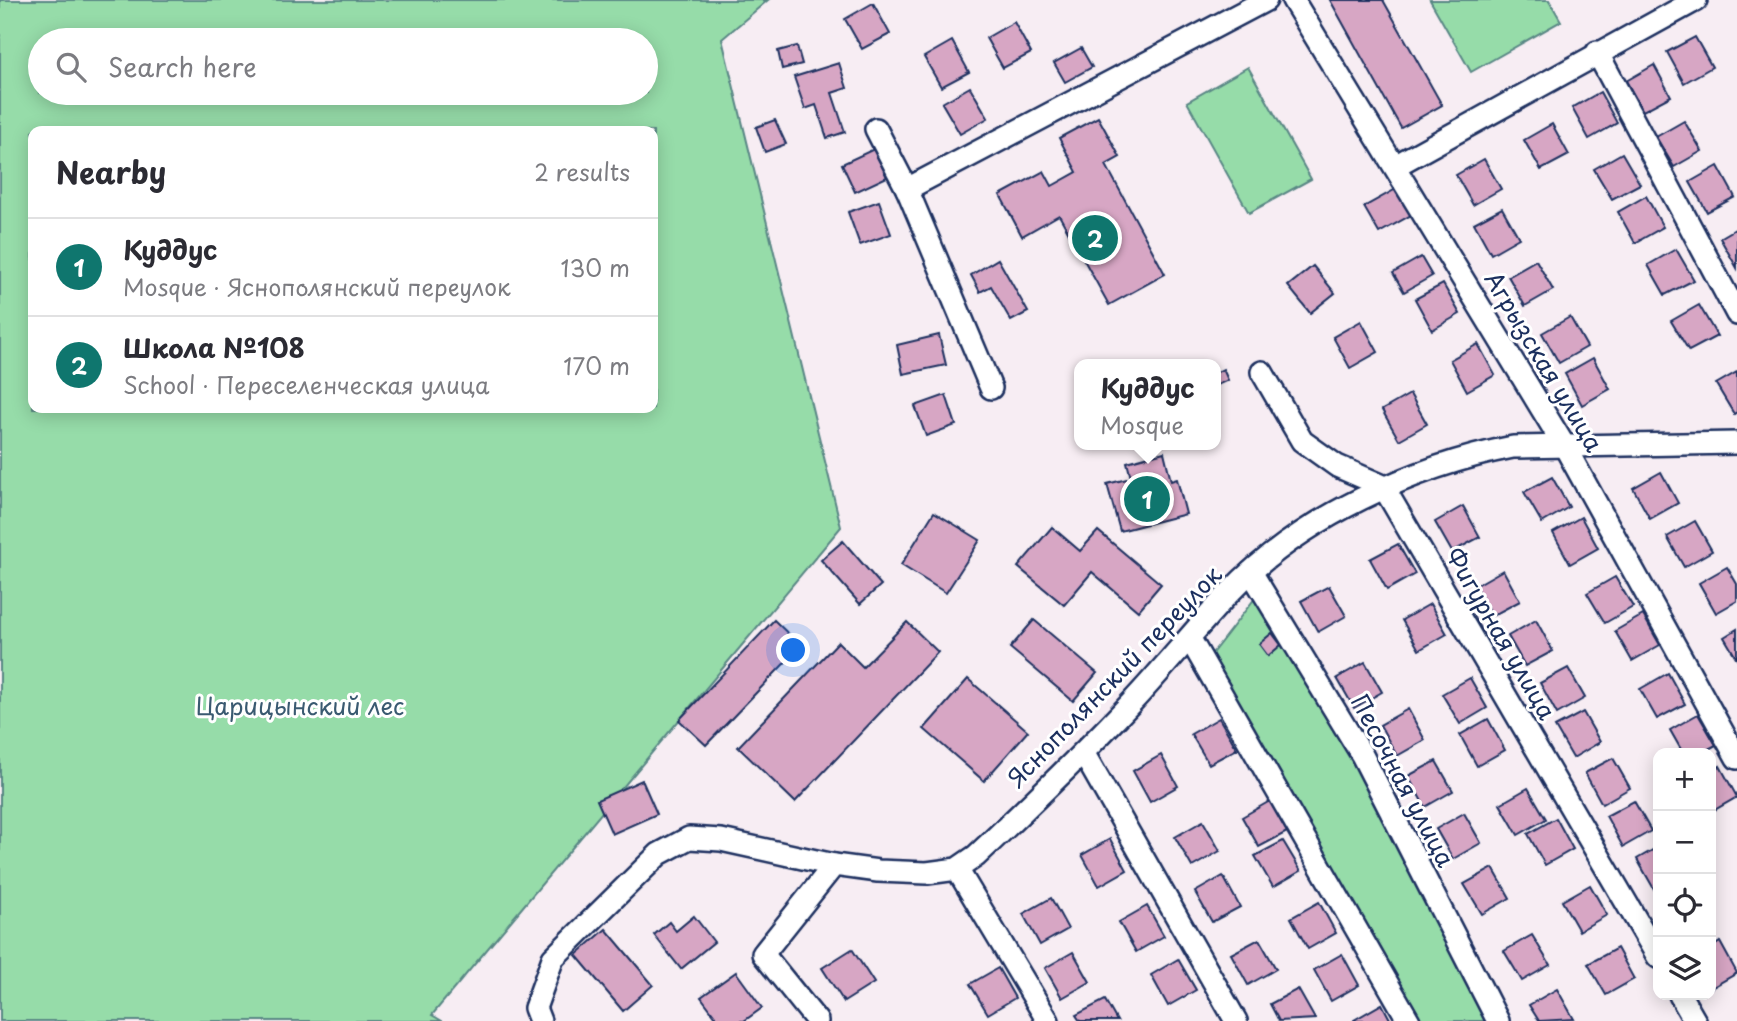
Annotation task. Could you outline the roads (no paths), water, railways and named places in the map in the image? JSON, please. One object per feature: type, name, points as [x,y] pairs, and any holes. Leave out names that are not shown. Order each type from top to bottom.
[{"type":"street","points":[[907,189],[1266,0]]},
{"type":"street","name":"Агрызская улица","points":[[1293,0],[1564,447],[1737,758]]},
{"type":"street","points":[[1395,166],[1597,52],[1696,0]]},
{"type":"street","points":[[1597,52],[1737,314]]},
{"type":"street","points":[[876,130],[907,189],[991,388]]},
{"type":"street","points":[[1262,372],[1302,441],[1337,466],[1383,486]]},
{"type":"street","name":"Яснополянский переулок","points":[[957,869],[976,856],[1084,754],[1251,572],[1296,539],[1383,486],[1483,453],[1513,447],[1737,443]]},
{"type":"street","name":"Фигурная улица","points":[[1383,486],[1653,948]]},
{"type":"street","name":"Песочная улица","points":[[1251,572],[1362,755],[1498,1021]]},
{"type":"street","points":[[1191,639],[1409,1021]]},
{"type":"street","points":[[1084,754],[1236,1021]]},
{"type":"street","points":[[540,1021],[535,1008],[553,958],[659,854],[689,838],[720,840],[834,865],[927,873],[957,869],[1048,1021]]},
{"type":"street","points":[[817,1021],[762,954],[834,865]]},
{"type":"street","points":[[1683,1000],[1695,1021]]},
{"type":"place","name":"Школа №108","points":[[1095,238]]},
{"type":"place","name":"Куддус","points":[[1147,499]]},
{"type":"park label","name":"Царицынский лес","points":[[300,707]]}]
